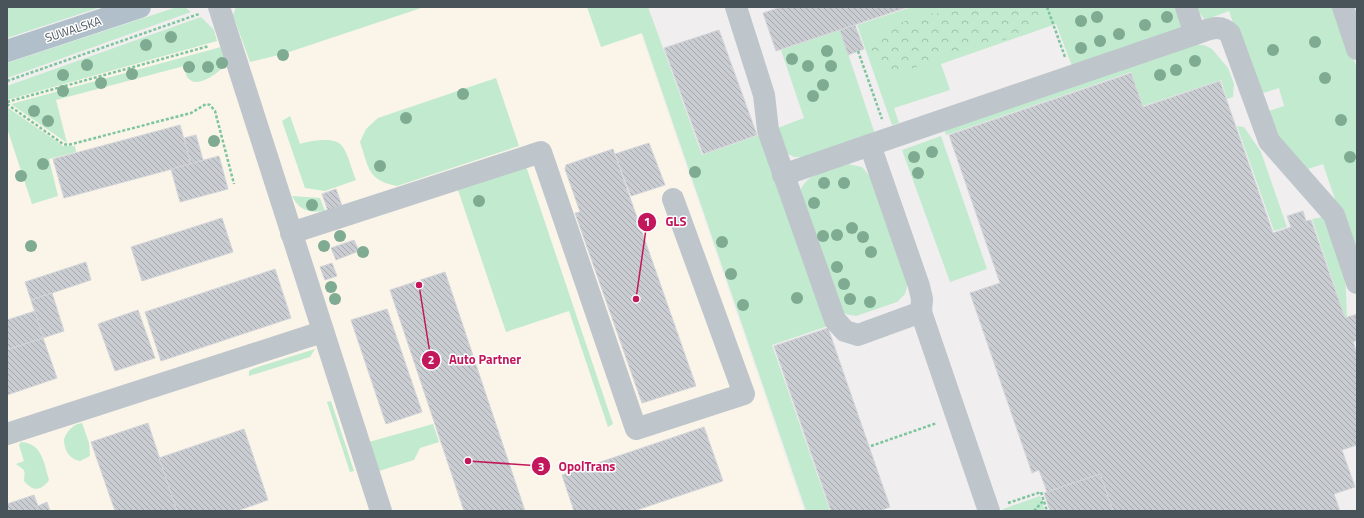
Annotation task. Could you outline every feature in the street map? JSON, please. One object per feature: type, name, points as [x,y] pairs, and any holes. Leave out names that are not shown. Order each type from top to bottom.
[{"type":"main road","name":"SUWALSKA","points":[[7,51],[140,7]]},
{"type":"lane","points":[[219,7],[322,332],[382,511]]},
{"type":"lane","points":[[736,7],[764,95],[768,130],[835,320],[839,326],[851,334],[858,335],[921,312]]},
{"type":"lane","points":[[1186,7],[1195,34]]},
{"type":"lane","points":[[1343,7],[1357,49]]},
{"type":"lane","points":[[783,175],[1217,27],[1225,29],[1230,34],[1269,141],[1334,215],[1357,283]]},
{"type":"lane","points":[[870,145],[919,286],[922,299],[921,312],[997,507]]},
{"type":"lane","points":[[291,233],[541,152],[636,429],[744,394],[673,199]]},
{"type":"lane","points":[[7,434],[322,332]]},
{"type":"path","points":[[7,81],[219,7]]},
{"type":"path","points":[[1047,7],[1072,76]]},
{"type":"path","points":[[7,103],[229,41]]},
{"type":"path","points":[[7,103],[63,144],[68,145],[191,112],[206,104],[210,105],[215,111],[234,184]]},
{"type":"path","points":[[872,446],[937,422]]},
{"type":"path","points":[[997,507],[1040,492],[1047,511]]},
{"type":"path","points":[[1034,511],[1044,500]]},
{"type":"shaded area","points":[[287,7],[632,7],[804,511],[7,511],[7,94]]},
{"type":"green space","points":[[7,7],[101,7],[7,38]]},
{"type":"green space","points":[[177,7],[186,8],[191,12],[7,78],[7,63]]},
{"type":"green space","points":[[236,7],[424,7],[283,54],[250,62],[233,15]]},
{"type":"green space","points":[[587,7],[648,7],[702,155],[762,134],[828,326],[772,345],[830,511],[806,511],[642,33],[601,47]]},
{"type":"green space","points":[[912,7],[1180,7],[1187,27],[1072,66],[1056,24],[941,64],[950,90],[894,108],[899,123],[892,125],[857,25]]},
{"type":"green space","points":[[954,7],[1039,7],[1041,15],[1040,25],[1027,34],[948,54],[908,70],[886,69],[871,59],[872,39],[909,19],[927,14],[946,12]]},
{"type":"green space","points":[[1195,7],[1336,7],[1357,69],[1357,264],[1323,164],[1302,171],[1263,113],[1284,106],[1279,88],[1257,95],[1229,11],[1205,20]]},
{"type":"green space","points":[[201,17],[214,30],[217,41],[7,100],[7,86]]},
{"type":"green space","points":[[840,30],[875,134],[805,157],[794,157],[783,151],[775,129],[804,118],[781,50]]},
{"type":"green space","points":[[1192,45],[1204,45],[1212,49],[1228,68],[1234,84],[1233,97],[1227,99],[1221,80],[1143,106],[1131,72],[946,135],[944,129]]},
{"type":"green space","points":[[221,47],[227,64],[214,75],[203,81],[192,81],[188,78],[184,66],[56,100],[67,143],[11,104]]},
{"type":"green space","points":[[496,78],[519,146],[397,186],[380,180],[374,176],[368,166],[360,142],[366,129],[378,118]]},
{"type":"green space","points":[[7,107],[63,146],[75,146],[76,152],[49,159],[58,196],[32,204],[7,128]]},
{"type":"green space","points":[[290,116],[300,144],[322,140],[339,143],[348,157],[356,180],[325,191],[305,188],[282,121]]},
{"type":"green space","points":[[1237,126],[1244,127],[1261,152],[1287,227],[1274,231]]},
{"type":"green space","points":[[941,136],[987,269],[950,282],[902,150]]},
{"type":"green space","points":[[848,164],[862,167],[872,179],[908,283],[905,294],[897,302],[856,316],[845,314],[840,311],[800,191],[808,180],[814,176],[827,170]]},
{"type":"green space","points":[[526,166],[613,424],[608,427],[569,311],[506,332],[458,190]]},
{"type":"green space","points":[[292,196],[320,198],[325,211],[314,212],[306,210],[298,205]]},
{"type":"green space","points":[[1324,217],[1345,271],[1347,317],[1345,317],[1312,219]]},
{"type":"green space","points":[[315,349],[310,357],[249,376],[249,371],[252,369]]},
{"type":"green space","points":[[331,401],[354,471],[350,472],[327,402]]},
{"type":"green space","points":[[82,423],[89,443],[90,456],[80,461],[70,456],[66,450],[64,439],[71,428]]},
{"type":"green space","points":[[433,424],[439,442],[420,448],[414,460],[379,471],[369,442]]},
{"type":"green space","points":[[21,442],[34,446],[41,455],[49,480],[40,488],[37,489],[27,485],[24,481],[24,471],[16,464],[24,461],[19,445]]},
{"type":"green space","points":[[1040,496],[1045,511],[1004,511],[1003,509]]},
{"type":"building","points":[[781,7],[908,7],[776,51],[763,13]]},
{"type":"building","points":[[855,25],[864,49],[848,55],[840,30]]},
{"type":"building","points":[[719,30],[757,135],[703,154],[664,48]]},
{"type":"building","points":[[1131,73],[1143,107],[1220,81],[1273,233],[1291,227],[1287,216],[1303,211],[1306,221],[1311,220],[1345,318],[1357,314],[1357,340],[1353,342],[1357,353],[1357,445],[1342,450],[1355,487],[1334,494],[1340,511],[1113,511],[1100,474],[1047,492],[1039,470],[1032,473],[970,293],[1000,283],[949,135]]},
{"type":"building","points":[[180,125],[191,164],[64,198],[53,159]]},
{"type":"building","points":[[196,135],[203,160],[191,164],[184,138]]},
{"type":"building","points":[[649,143],[665,185],[631,196],[615,154]]},
{"type":"building","points":[[613,149],[696,386],[642,403],[575,213],[580,212],[565,169],[566,165]]},
{"type":"building","points":[[219,156],[228,189],[180,202],[171,169]]},
{"type":"building","points":[[336,189],[342,206],[328,211],[322,194]]},
{"type":"building","points":[[222,218],[233,252],[142,281],[131,247]]},
{"type":"building","points":[[354,240],[359,251],[336,260],[331,248]]},
{"type":"building","points":[[86,262],[91,280],[31,300],[25,282]]},
{"type":"building","points":[[332,263],[337,276],[325,280],[320,267]]},
{"type":"building","points":[[275,269],[291,318],[161,361],[145,312]]},
{"type":"building","points":[[445,272],[525,511],[464,511],[390,290]]},
{"type":"building","points":[[52,293],[64,331],[43,338],[31,300]]},
{"type":"building","points":[[387,309],[422,412],[386,424],[351,320]]},
{"type":"building","points":[[138,310],[155,358],[115,371],[98,324]]},
{"type":"building","points":[[35,311],[43,338],[9,349],[7,344],[7,320]]},
{"type":"building","points":[[828,328],[890,507],[879,511],[831,511],[774,346]]},
{"type":"building","points":[[43,338],[57,378],[7,395],[7,350]]},
{"type":"building","points":[[148,423],[177,511],[115,511],[91,442]]},
{"type":"building","points":[[704,427],[723,481],[634,511],[574,511],[562,475]]},
{"type":"building","points":[[244,429],[268,500],[237,511],[177,511],[159,458]]},
{"type":"building","points":[[1100,474],[1113,511],[1050,511],[1044,493]]},
{"type":"building","points":[[34,495],[38,506],[47,502],[50,511],[7,511],[7,504]]},
{"type":"place","name":"Auto Partner","points":[[419,285]]},
{"type":"place","name":"GLS","points":[[636,299]]},
{"type":"place","name":"OpolTrans","points":[[468,461]]}]
